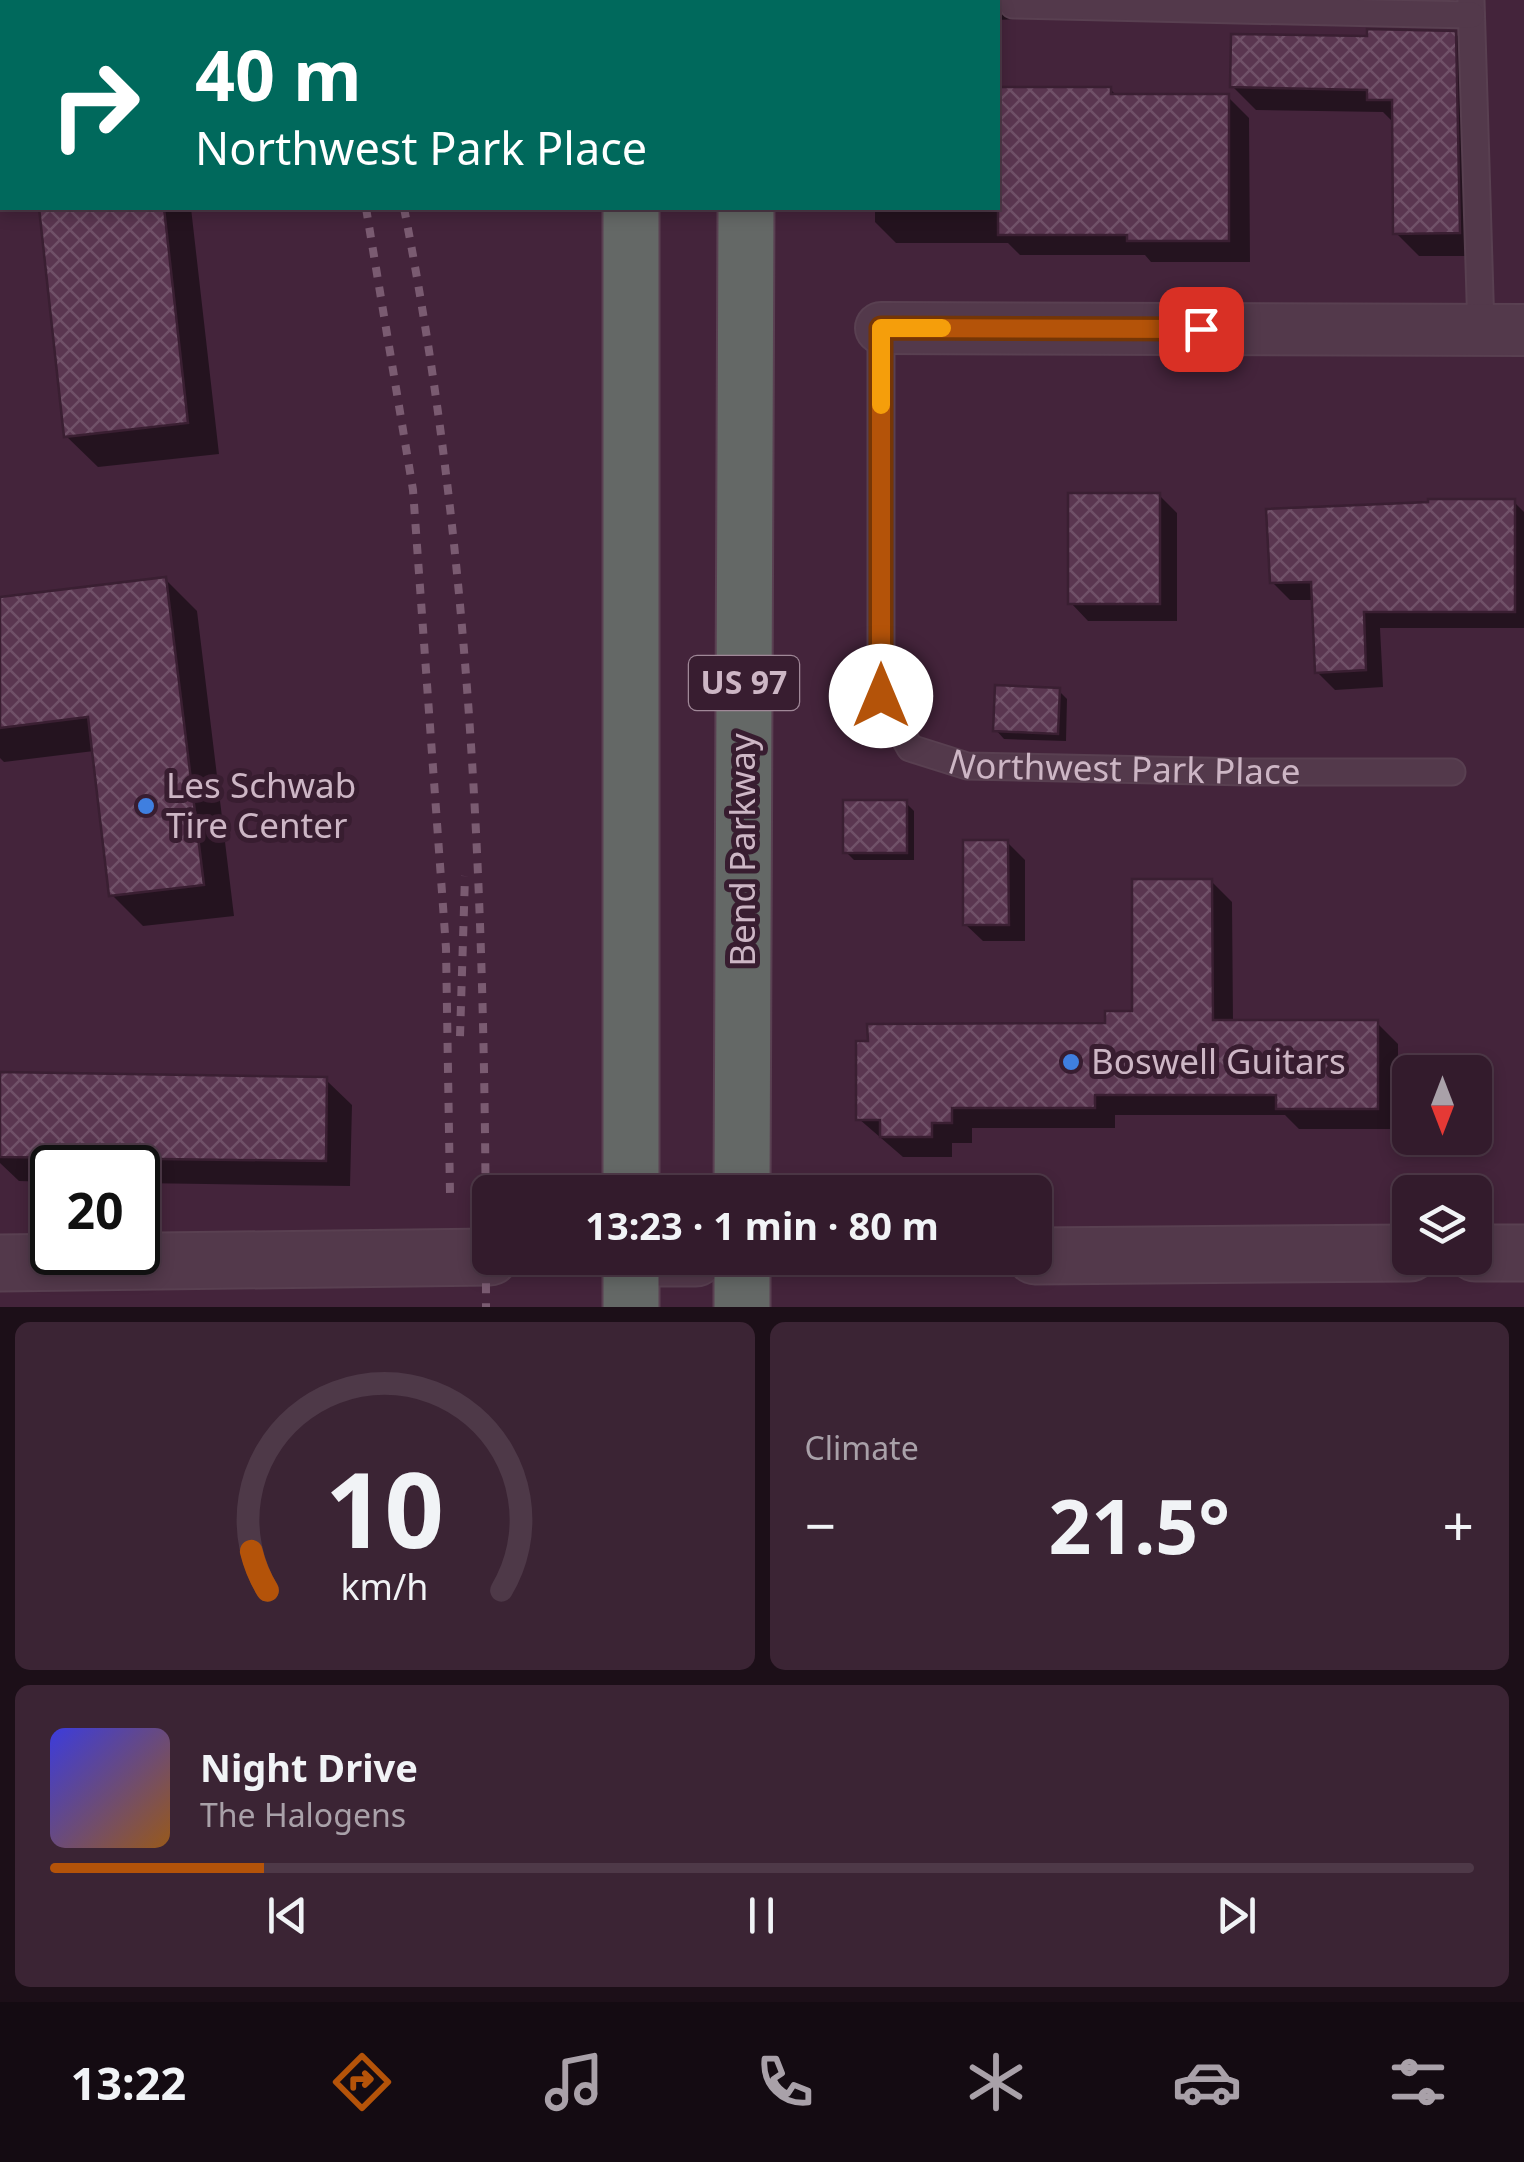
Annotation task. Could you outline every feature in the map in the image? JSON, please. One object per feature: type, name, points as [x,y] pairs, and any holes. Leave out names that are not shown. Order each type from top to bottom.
[{"type":"highway","points":[[630,210],[631,1175]]},
{"type":"highway","name":"Bend Parkway","points":[[742,1175],[746,210]]},
{"type":"highway","points":[[631,1307],[632,1275]]},
{"type":"highway","points":[[742,1275],[742,1307]]},
{"type":"street","name":"Northwest Park Place","points":[[881,328],[1502,330]]},
{"type":"street","points":[[1492,1253],[1524,1253]]},
{"type":"street","points":[[1052,1256],[1392,1254]]},
{"type":"street","points":[[0,1263],[472,1257]]},
{"type":"lane","points":[[1014,5],[1471,8],[1502,330]]},
{"type":"lane","name":"Northwest Park Place","points":[[881,328],[881,696],[910,748],[967,766],[1452,772]]},
{"type":"building","points":[[1367,29],[1456,31],[1460,233],[1393,234],[1392,100],[1367,100],[1367,90],[1230,87],[1231,34],[1367,36]]},
{"type":"building","points":[[1000,87],[1111,87],[1111,94],[1229,94],[1229,241],[1127,241],[1127,235],[998,235]]},
{"type":"building","points":[[39,210],[164,210],[188,423],[64,437]]},
{"type":"building","points":[[1068,493],[1160,493],[1160,604],[1068,604]]},
{"type":"building","points":[[1428,499],[1515,499],[1515,612],[1364,612],[1366,670],[1315,673],[1311,582],[1270,583],[1266,509]]},
{"type":"building","name":"Les Schwab Tire Center","points":[[166,577],[204,885],[109,896],[88,717],[0,728],[0,597]]},
{"type":"building","points":[[995,685],[1060,688],[1058,734],[993,731]]},
{"type":"building","points":[[843,800],[907,800],[907,853],[843,853]]},
{"type":"building","points":[[963,840],[1008,840],[1009,925],[963,925]]},
{"type":"building","points":[[1132,879],[1212,879],[1213,1020],[1378,1020],[1378,1109],[1276,1109],[1276,1095],[1095,1095],[1095,1108],[952,1108],[952,1123],[932,1123],[932,1137],[880,1137],[880,1120],[856,1120],[856,1041],[868,1041],[867,1024],[1105,1023],[1105,1011],[1132,1011]]},
{"type":"building","points":[[0,1072],[327,1077],[326,1161],[160,1159],[160,1145],[30,1145],[30,1157],[0,1157]]},
{"type":"railway","points":[[366,210],[413,490],[446,948],[450,1193]]},
{"type":"railway","points":[[404,210],[447,480],[472,755],[483,1031],[486,1307]]},
{"type":"railway","points":[[460,1036],[465,876]]},
{"type":"slow traffic","points":[[881,405],[881,328],[942,328]]},
{"type":"place","name":"Les Schwab Tire Center","points":[[146,806]]},
{"type":"place","name":"Boswell Guitars","points":[[1071,1062]]},
{"type":"route","points":[[881,696],[881,328],[1201,329]]}]
